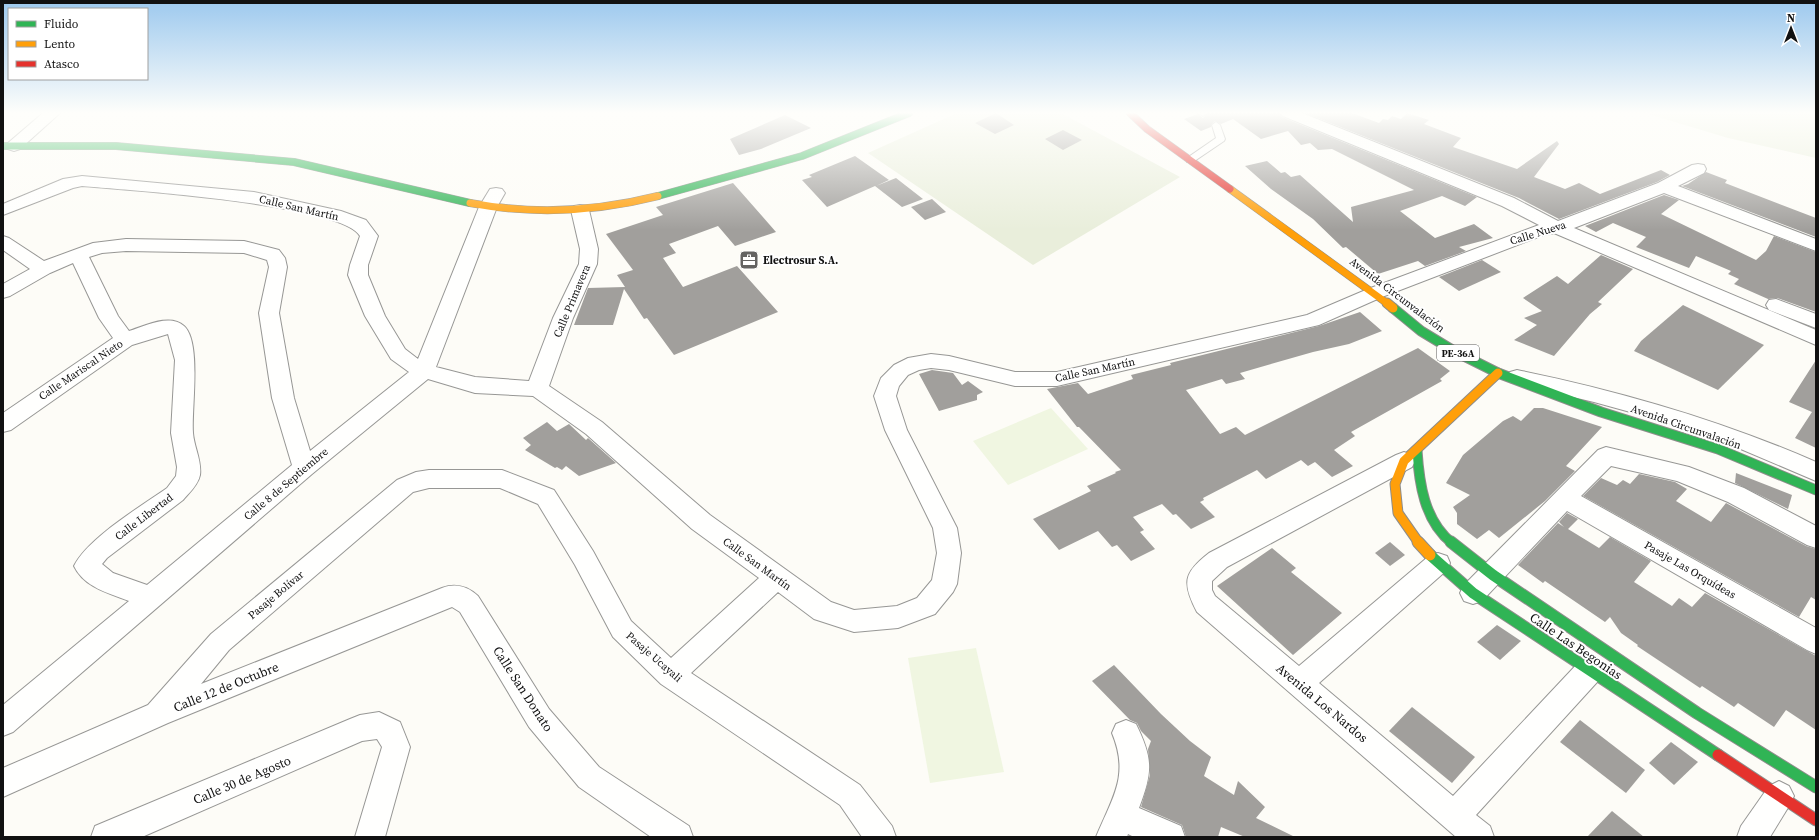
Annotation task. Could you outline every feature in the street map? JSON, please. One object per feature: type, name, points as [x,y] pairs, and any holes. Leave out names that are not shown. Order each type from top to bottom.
[{"type":"main road","points":[[193,152],[294,162],[494,196],[536,211],[580,210],[630,204],[811,152]]},
{"type":"main road","name":"Avenida Circunvalación","points":[[1180,152],[1375,293],[1421,331],[1454,351],[1498,373],[1601,412],[1718,449],[1816,490]]},
{"type":"main road","points":[[656,196],[658,183]]},
{"type":"main road","name":"Calle Las Begonias","points":[[1498,373],[1411,455],[1395,484],[1398,513],[1420,544],[1438,563],[1473,593],[1816,820]]},
{"type":"main road","name":"Calle Las Begonias","points":[[1411,455],[1429,513],[1447,539],[1493,574],[1697,713],[1816,787]]},
{"type":"street","points":[[1385,152],[1563,225],[1816,338]]},
{"type":"street","name":"Calle Nueva","points":[[1375,293],[1535,232],[1563,225],[1664,187],[1698,169]]},
{"type":"street","name":"Calle San Martín","points":[[3,210],[69,183],[82,181],[254,197],[335,215],[360,224],[369,236],[359,265],[358,275],[375,316],[398,354],[424,371],[475,385],[537,389],[594,428],[701,522],[776,578],[823,611],[854,621],[898,617],[926,606],[944,584],[949,553],[945,528],[896,430],[885,396],[889,383],[901,370],[915,363],[931,361],[949,363],[1015,379],[1057,379],[1312,320],[1375,293]]},
{"type":"street","points":[[1664,187],[1816,245]]},
{"type":"street","name":"Calle 8 de Septiembre","points":[[3,723],[304,468],[424,371],[494,196]]},
{"type":"street","name":"Calle Primavera","points":[[537,389],[563,318],[588,264],[589,249],[580,210]]},
{"type":"street","points":[[1563,225],[1816,321]]},
{"type":"street","points":[[3,242],[43,269]]},
{"type":"street","points":[[3,292],[43,269],[78,254],[100,247],[126,244],[244,247],[272,254],[276,258],[278,267],[269,312],[284,398],[304,468]]},
{"type":"street","points":[[78,254],[108,318],[125,340]]},
{"type":"street","name":"Calle Mariscal Nieto","points":[[3,424],[125,340],[164,327]]},
{"type":"street","name":"Calle Libertad","points":[[152,598],[104,581],[86,566],[90,559],[98,551],[175,494],[188,476],[182,433],[185,360],[178,331],[172,327],[164,327]]},
{"type":"street","points":[[1498,373],[1590,392],[1662,412],[1764,449],[1816,472]]},
{"type":"street","name":"Avenida Los Nardos","points":[[1411,455],[1218,560],[1204,571],[1199,581],[1199,592],[1206,604],[1479,837]]},
{"type":"street","points":[[1473,593],[1606,456],[1681,473],[1736,495],[1816,538]]},
{"type":"street","name":"Pasaje Ucayali","points":[[405,486],[416,481],[429,479],[502,479],[546,497],[584,558],[622,629],[671,675],[850,795],[881,837]]},
{"type":"street","name":"Pasaje Bolívar","points":[[158,714],[220,642],[405,486]]},
{"type":"street","name":"Pasaje Las Orquídeas","points":[[1564,498],[1816,642]]},
{"type":"street","points":[[1299,683],[1438,563]]},
{"type":"street","points":[[671,675],[776,578]]},
{"type":"street","name":"Calle 12 de Octubre","points":[[3,783],[158,714],[451,596]]},
{"type":"street","name":"Calle San Donato","points":[[451,596],[461,597],[469,604],[539,718],[589,777],[678,837]]},
{"type":"street","points":[[1455,816],[1589,671]]},
{"type":"street","name":"Calle 30 de Agosto","points":[[106,837],[247,778],[360,728],[379,725],[390,731],[396,747],[370,837]]},
{"type":"street","points":[[1126,733],[1136,761],[1135,774],[1116,826],[1170,837]]},
{"type":"street","points":[[1752,837],[1779,796]]},
{"type":"lane","points":[[1190,160],[1202,152]]},
{"type":"green space","points":[[1134,152],[1180,177],[1033,265],[868,153]]},
{"type":"green space","points":[[1790,152],[1816,152],[1816,158]]},
{"type":"green space","points":[[1051,408],[1088,449],[1008,485],[973,441]]},
{"type":"green space","points":[[976,648],[1004,772],[930,783],[908,658]]},
{"type":"building","points":[[737,152],[749,152],[739,155]]},
{"type":"building","points":[[1338,152],[1368,152],[1477,197],[1465,206],[1442,196],[1400,211],[1435,238],[1474,224],[1493,238],[1459,247],[1466,251],[1425,266],[1418,261],[1378,274],[1346,247],[1343,248],[1313,219],[1271,189],[1245,166],[1267,161],[1281,173],[1285,172],[1291,177],[1300,175],[1353,222],[1351,207],[1414,190]]},
{"type":"building","points":[[1404,152],[1468,152],[1517,169],[1541,152],[1553,152],[1534,177],[1565,189],[1579,183],[1600,194],[1661,170],[1670,175],[1657,182],[1559,219],[1519,198]]},
{"type":"building","points":[[855,156],[889,180],[876,186],[896,178],[923,199],[902,207],[875,186],[827,207],[802,180],[812,177],[809,175]]},
{"type":"building","points":[[1706,172],[1727,180],[1725,183],[1816,218],[1816,237],[1682,186],[1688,184]]},
{"type":"building","points":[[733,183],[776,232],[735,246],[718,226],[669,244],[676,253],[663,258],[683,287],[737,266],[778,312],[674,355],[647,318],[644,319],[624,289],[613,325],[574,325],[588,288],[625,287],[617,275],[633,270],[606,234],[663,215],[656,207]]},
{"type":"building","points":[[1664,195],[1679,200],[1661,214],[1756,260],[1766,251],[1774,236],[1816,252],[1816,312],[1777,298],[1768,299],[1734,284],[1739,279],[1728,274],[1731,271],[1696,256],[1689,268],[1636,247],[1646,237],[1613,223],[1596,232],[1585,226]]},
{"type":"building","points":[[932,199],[946,212],[925,220],[911,207]]},
{"type":"building","points":[[1601,255],[1633,269],[1598,302],[1602,304],[1590,314],[1554,356],[1514,340],[1537,325],[1524,318],[1542,311],[1523,298],[1557,276],[1568,284]]},
{"type":"building","points":[[1482,260],[1501,272],[1459,291],[1439,277]]},
{"type":"building","points":[[1683,305],[1764,345],[1718,390],[1634,351],[1641,341]]},
{"type":"building","points":[[1360,312],[1382,331],[1349,344],[1313,352],[1240,373],[1245,379],[1226,384],[1222,379],[1186,390],[1220,434],[1236,427],[1245,435],[1418,348],[1450,371],[1440,379],[1442,381],[1351,432],[1355,436],[1334,450],[1353,466],[1332,477],[1315,462],[1308,466],[1301,460],[1266,479],[1257,470],[1203,498],[1204,500],[1200,502],[1215,517],[1191,529],[1176,514],[1173,515],[1162,504],[1133,517],[1144,530],[1140,532],[1155,549],[1131,561],[1117,545],[1112,547],[1098,531],[1059,550],[1033,519],[1091,491],[1087,486],[1121,470],[1079,427],[1077,427],[1047,389],[1078,383],[1088,394],[1133,379],[1131,375],[1171,365],[1170,363],[1319,326]]},
{"type":"building","points":[[1816,360],[1816,448],[1795,438],[1812,412],[1789,402]]},
{"type":"building","points":[[932,370],[953,373],[962,385],[968,381],[983,392],[977,395],[977,400],[939,411],[919,374]]},
{"type":"building","points":[[1534,408],[1543,408],[1602,427],[1566,466],[1575,471],[1545,501],[1499,538],[1489,530],[1477,539],[1457,524],[1457,513],[1453,507],[1470,495],[1446,483],[1463,455],[1503,421],[1513,416],[1521,421]]},
{"type":"building","points":[[547,422],[557,431],[569,424],[586,440],[588,438],[616,463],[579,476],[566,466],[562,470],[557,467],[555,468],[525,450],[531,445],[523,438]]},
{"type":"building","points":[[1736,473],[1792,495],[1788,509],[1735,483]]},
{"type":"building","points":[[1639,474],[1675,482],[1687,489],[1676,501],[1711,522],[1726,503],[1806,546],[1816,549],[1816,600],[1811,597],[1799,617],[1583,496],[1601,478],[1617,485],[1623,480],[1630,484]]},
{"type":"building","points":[[1567,513],[1578,519],[1568,529],[1599,548],[1610,537],[1651,561],[1634,582],[1672,606],[1679,598],[1692,607],[1705,593],[1816,656],[1816,730],[1786,710],[1774,727],[1738,703],[1734,707],[1702,686],[1700,688],[1637,646],[1638,645],[1621,633],[1610,617],[1605,622],[1545,581],[1543,583],[1518,565],[1558,523],[1564,527],[1559,522]]},
{"type":"building","points":[[1390,542],[1405,555],[1390,566],[1375,553]]},
{"type":"building","points":[[1272,548],[1296,568],[1291,572],[1342,613],[1293,655],[1217,586]]},
{"type":"building","points":[[1497,625],[1521,641],[1500,660],[1477,642]]},
{"type":"building","points":[[1114,665],[1161,714],[1190,741],[1211,757],[1204,776],[1234,795],[1238,781],[1265,807],[1256,818],[1295,837],[1245,837],[1221,827],[1218,837],[1186,837],[1182,825],[1141,807],[1150,775],[1148,749],[1151,741],[1141,731],[1137,723],[1130,720],[1092,681]]},
{"type":"building","points":[[1412,707],[1475,757],[1452,783],[1389,731]]},
{"type":"building","points":[[1580,720],[1645,770],[1626,793],[1560,742]]},
{"type":"building","points":[[1671,742],[1698,762],[1674,785],[1649,763]]},
{"type":"building","points":[[1612,811],[1644,837],[1587,837]]},
{"type":"traffic: fast","points":[[185,152],[294,162],[470,203]]},
{"type":"traffic: fast","points":[[658,196],[811,152]]},
{"type":"traffic: fast","points":[[1393,308],[1421,331],[1454,351],[1498,373],[1601,412],[1718,449],[1816,490]]},
{"type":"traffic: fast","points":[[1417,450],[1419,480],[1429,513],[1447,539],[1493,575],[1697,713],[1816,787]]},
{"type":"traffic: fast","points":[[1430,555],[1473,593],[1718,755]]},
{"type":"traffic: slow","points":[[1230,189],[1375,293],[1393,308]]},
{"type":"traffic: slow","points":[[470,203],[517,210],[564,211],[612,206],[658,196]]},
{"type":"traffic: slow","points":[[1430,555],[1420,544],[1398,513],[1395,484],[1404,461],[1498,373]]},
{"type":"traffic: jam","points":[[1179,152],[1230,189]]},
{"type":"traffic: jam","points":[[1718,755],[1816,820]]},
{"type":"place","name":"Electrosur S.A.","points":[[749,260]]}]
